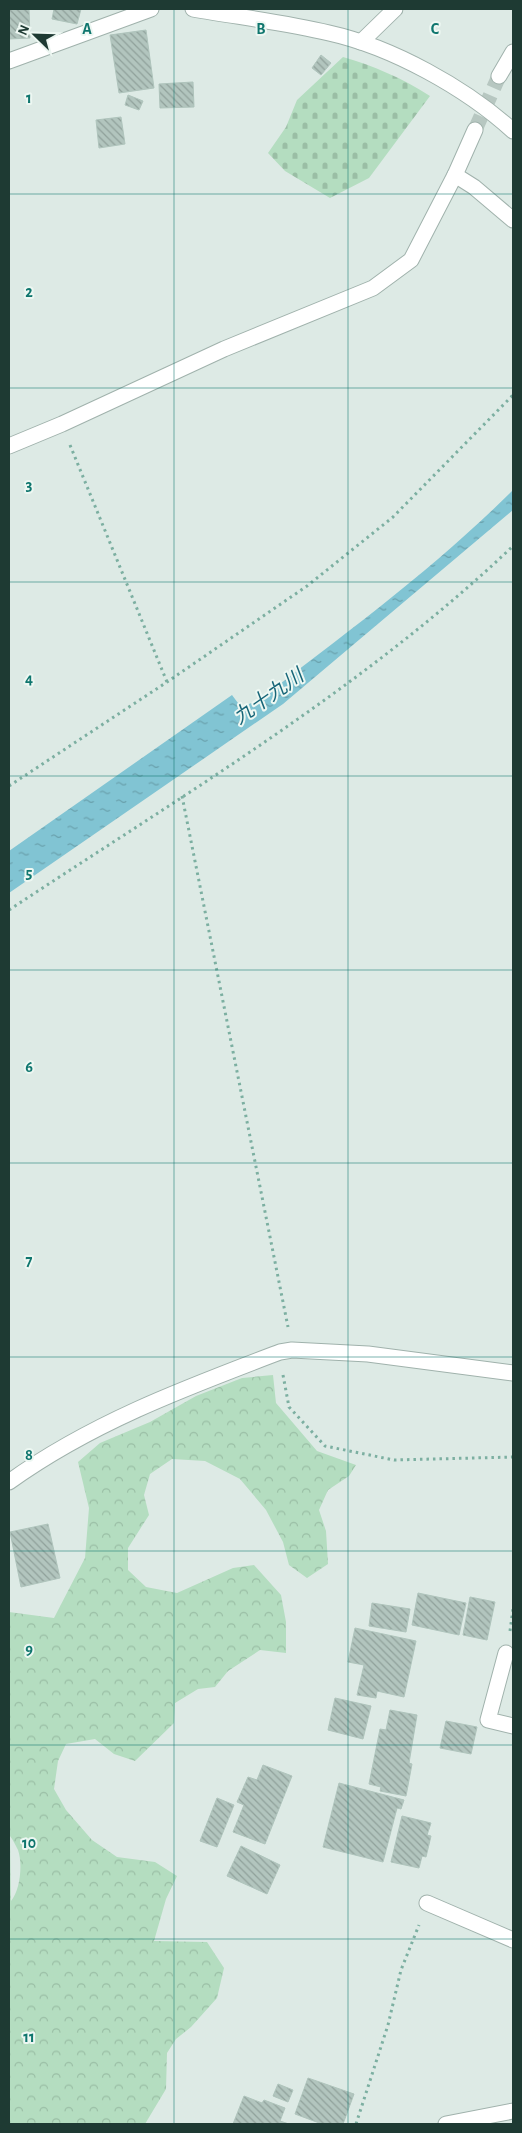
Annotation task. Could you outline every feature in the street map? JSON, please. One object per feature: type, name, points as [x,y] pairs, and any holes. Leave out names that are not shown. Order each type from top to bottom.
[{"type":"street","points":[[9,61],[151,9]]},
{"type":"street","points":[[193,9],[329,33],[361,42],[457,88],[492,111],[513,131]]},
{"type":"street","points":[[361,42],[395,9]]},
{"type":"street","points":[[499,76],[513,52]]},
{"type":"street","points":[[9,446],[62,424],[224,349],[372,288],[411,260],[455,175],[475,130]]},
{"type":"street","points":[[455,175],[474,187],[513,220]]},
{"type":"street","points":[[9,1482],[92,1430],[186,1387],[286,1351],[368,1354],[513,1373]]},
{"type":"street","points":[[506,1653],[488,1720],[513,1726]]},
{"type":"street","points":[[427,1903],[513,1940]]},
{"type":"street","points":[[446,2124],[513,2110]]},
{"type":"path","points":[[9,786],[167,682],[307,586],[393,517],[513,395]]},
{"type":"path","points":[[62,424],[167,682]]},
{"type":"path","points":[[9,910],[336,693],[434,616],[513,546]]},
{"type":"path","points":[[182,796],[286,1351],[289,1407],[325,1446],[394,1460],[513,1457]]},
{"type":"path","points":[[356,2124],[388,2026],[401,1970],[427,1903]]},
{"type":"green space","points":[[343,57],[388,73],[430,96],[369,178],[330,198],[285,171],[268,153],[286,127],[297,100]]},
{"type":"green space","points":[[273,1375],[276,1403],[317,1451],[356,1465],[349,1476],[328,1490],[319,1510],[326,1531],[328,1564],[307,1578],[289,1565],[283,1542],[266,1510],[240,1479],[205,1461],[172,1459],[150,1474],[144,1495],[149,1515],[128,1548],[128,1570],[146,1587],[177,1593],[233,1568],[254,1565],[281,1595],[286,1622],[286,1653],[260,1650],[228,1671],[215,1687],[198,1689],[175,1703],[174,1723],[135,1761],[114,1754],[95,1739],[66,1744],[58,1761],[54,1789],[66,1810],[92,1840],[117,1857],[155,1862],[177,1876],[166,1899],[154,1941],[207,1942],[224,1968],[217,1998],[191,2027],[176,2039],[167,2053],[166,2089],[145,2124],[9,2124],[9,1612],[54,1618],[85,1558],[89,1508],[78,1462],[100,1443],[150,1422],[196,1396],[242,1378]],"holes":[[[10,1836],[20,1856],[17,1891],[11,1901]]]},
{"type":"water","name":"九十九川","points":[[513,490],[513,510],[283,704],[9,893],[9,851],[232,695],[241,707],[259,700],[421,573]]},
{"type":"building","points":[[9,9],[29,9],[30,38],[9,39]]},
{"type":"building","points":[[54,9],[81,9],[77,24],[52,19]]},
{"type":"building","points":[[146,30],[154,88],[119,93],[110,35]]},
{"type":"building","points":[[321,55],[331,63],[321,75],[312,68]]},
{"type":"building","points":[[193,82],[194,107],[160,108],[159,84]]},
{"type":"building","points":[[128,95],[143,101],[139,110],[125,105]]},
{"type":"building","points":[[121,117],[125,144],[99,148],[96,120]]},
{"type":"building","points":[[48,1524],[60,1578],[21,1587],[10,1532]]},
{"type":"building","points":[[418,1593],[466,1603],[459,1635],[412,1625]]},
{"type":"building","points":[[470,1597],[495,1602],[487,1640],[463,1635]]},
{"type":"building","points":[[372,1603],[410,1609],[406,1632],[369,1626]]},
{"type":"building","points":[[355,1628],[416,1641],[404,1697],[377,1691],[376,1698],[357,1695],[364,1665],[348,1662]]},
{"type":"building","points":[[335,1698],[371,1706],[363,1739],[328,1730]]},
{"type":"building","points":[[390,1710],[417,1715],[409,1763],[412,1764],[406,1796],[380,1791],[381,1787],[369,1784],[380,1729],[386,1730]]},
{"type":"building","points":[[446,1721],[477,1727],[471,1754],[440,1748]]},
{"type":"building","points":[[263,1765],[292,1776],[265,1844],[233,1832],[244,1805],[237,1802],[248,1777],[257,1780]]},
{"type":"building","points":[[339,1783],[404,1800],[401,1809],[397,1808],[383,1862],[323,1847]]},
{"type":"building","points":[[217,1798],[234,1805],[217,1847],[200,1841]]},
{"type":"building","points":[[402,1816],[431,1823],[427,1835],[431,1836],[426,1857],[422,1856],[419,1868],[391,1862]]},
{"type":"building","points":[[241,1846],[280,1865],[267,1894],[227,1876]]},
{"type":"building","points":[[308,2078],[354,2094],[343,2124],[322,2124],[295,2114]]},
{"type":"building","points":[[278,2084],[293,2090],[288,2102],[273,2096]]},
{"type":"building","points":[[244,2096],[262,2103],[264,2100],[285,2108],[280,2121],[289,2124],[233,2124]]},
{"type":"tunnel","points":[[475,130],[499,76]]}]
